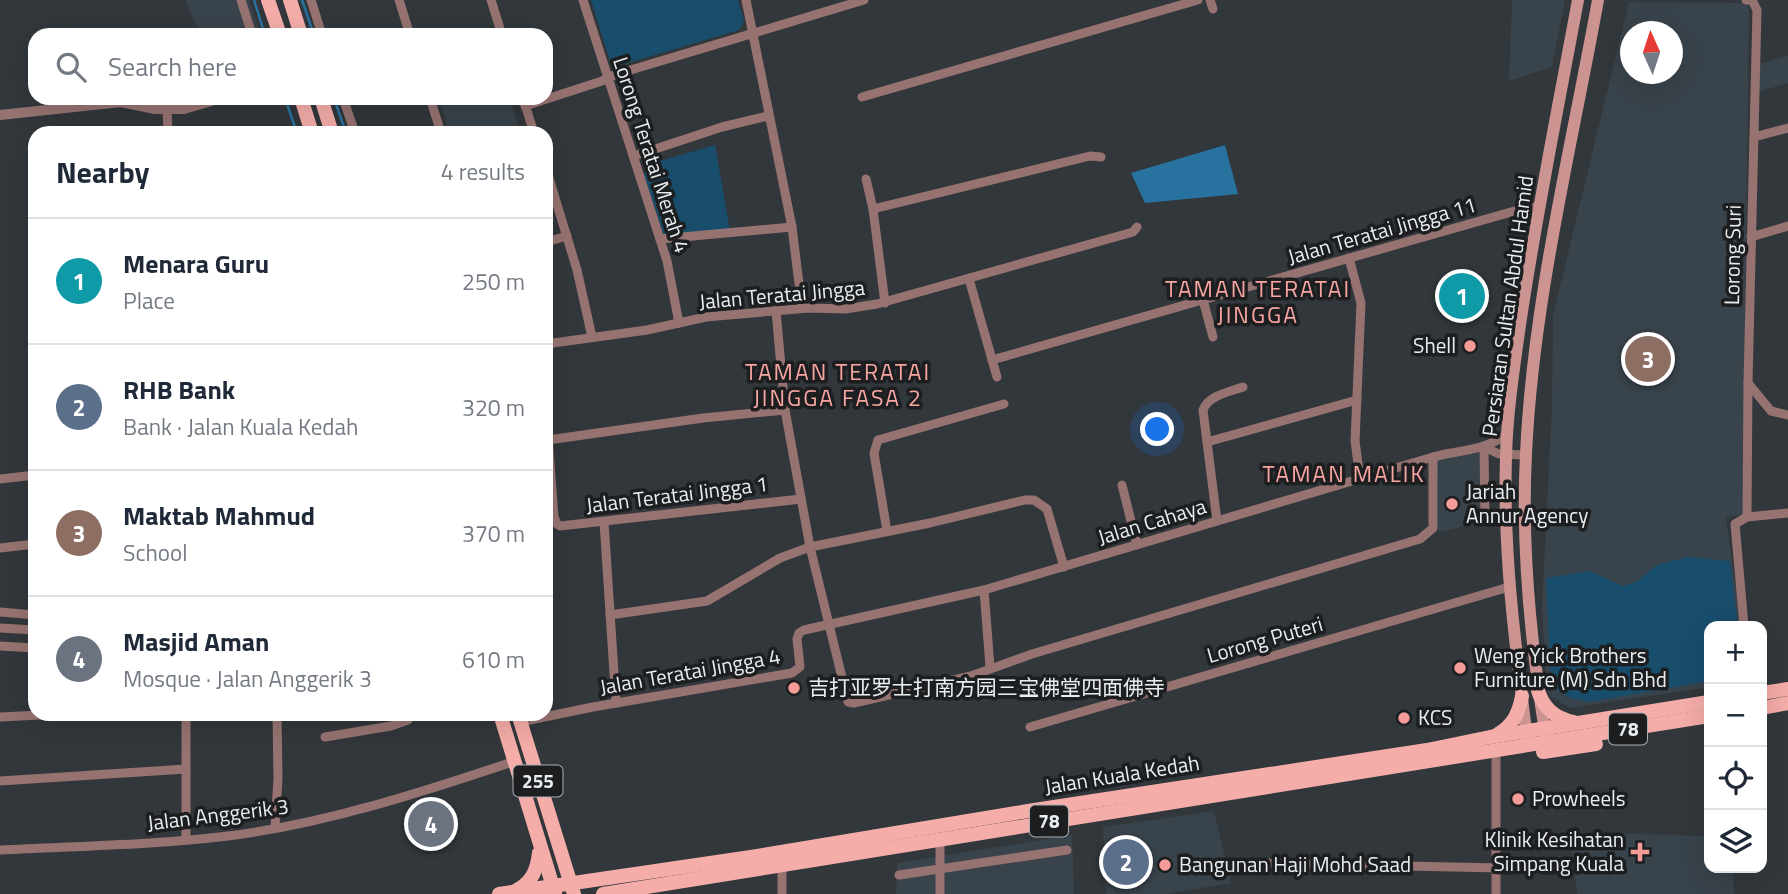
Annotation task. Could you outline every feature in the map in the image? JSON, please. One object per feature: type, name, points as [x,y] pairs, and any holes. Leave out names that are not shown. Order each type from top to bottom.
[{"type":"main road","points":[[268,0],[278,28]]},
{"type":"main road","points":[[290,0],[299,28]]},
{"type":"main road","name":"Persiaran Sultan Abdul Hamid","points":[[1527,738],[1509,587],[1505,516],[1506,455],[1527,279],[1578,0]]},
{"type":"main road","name":"Persiaran Sultan Abdul Hamid","points":[[1545,735],[1537,687],[1526,542],[1525,455],[1536,336],[1598,0]]},
{"type":"main road","points":[[1576,16],[1594,19]]},
{"type":"main road","points":[[303,105],[310,126]]},
{"type":"main road","points":[[323,105],[330,126]]},
{"type":"main road","points":[[1537,687],[1544,705],[1551,712],[1577,722]]},
{"type":"main road","points":[[1767,692],[1788,689]]},
{"type":"main road","points":[[1490,737],[1509,726],[1516,718],[1522,696]]},
{"type":"main road","name":"Jalan Kuala Kedah","points":[[1545,735],[1577,722],[1704,703]]},
{"type":"main road","points":[[1767,707],[1788,704]]},
{"type":"main road","name":"Jalan Kuala Kedah","points":[[603,894],[782,866],[804,855],[1028,811],[1427,750],[1490,737],[1527,738],[1704,717]]},
{"type":"main road","name":"255","points":[[502,721],[554,890]]},
{"type":"main road","name":"255","points":[[520,721],[573,889]]},
{"type":"main road","points":[[1496,751],[1530,753],[1577,747],[1646,735],[1665,723]]},
{"type":"main road","name":"Jalan Kuala Kedah","points":[[502,894],[573,889],[593,881],[940,839],[1496,751],[1527,738]]},
{"type":"main road","points":[[502,894],[520,889],[531,880],[538,867],[540,852],[537,838]]},
{"type":"main road","points":[[559,848],[564,859],[593,881]]},
{"type":"street","points":[[241,0],[251,28]]},
{"type":"street","points":[[311,0],[320,28]]},
{"type":"street","points":[[399,0],[408,28]]},
{"type":"street","points":[[491,0],[500,28]]},
{"type":"street","name":"Lorong Teratai Merah 4","points":[[583,0],[672,278],[679,323]]},
{"type":"street","points":[[746,0],[792,227],[802,308]]},
{"type":"street","points":[[553,94],[864,0]]},
{"type":"street","points":[[862,97],[1198,0]]},
{"type":"street","name":"Lorong Suri","points":[[1744,621],[1735,524],[1747,517],[1757,10],[1752,0],[1746,0]]},
{"type":"street","points":[[0,115],[93,105]]},
{"type":"street","points":[[141,105],[167,109],[195,105]]},
{"type":"street","points":[[345,105],[353,126]]},
{"type":"street","points":[[432,105],[439,126]]},
{"type":"street","points":[[525,105],[532,126]]},
{"type":"street","points":[[167,109],[168,126]]},
{"type":"street","points":[[634,156],[722,127],[768,116]]},
{"type":"street","points":[[1754,137],[1788,128]]},
{"type":"street","points":[[873,209],[1090,156],[1101,157]]},
{"type":"street","points":[[866,179],[873,209],[885,303]]},
{"type":"street","points":[[553,191],[580,282],[592,337]]},
{"type":"street","name":"Jalan Teratai Jingga 11","points":[[992,360],[1525,208],[1540,206]]},
{"type":"street","points":[[1751,237],[1788,226]]},
{"type":"street","points":[[660,239],[792,227]]},
{"type":"street","name":"Jalan Teratai Jingga","points":[[553,343],[706,317],[802,308],[845,309],[885,303],[1133,232],[1137,228]]},
{"type":"street","points":[[553,240],[567,236]]},
{"type":"street","points":[[1349,258],[1361,299],[1355,441],[1360,479]]},
{"type":"street","points":[[969,279],[997,377]]},
{"type":"street","points":[[1203,300],[1213,337]]},
{"type":"street","points":[[776,311],[785,410],[801,499],[848,702],[854,703],[971,676],[990,667],[1420,539],[1433,528],[1433,457]]},
{"type":"street","points":[[1748,383],[1771,411],[1788,415]]},
{"type":"street","points":[[1217,521],[1203,410],[1206,403],[1212,399],[1242,387]]},
{"type":"street","points":[[1207,442],[1357,400]]},
{"type":"street","points":[[887,531],[874,453],[878,440],[1004,404]]},
{"type":"street","points":[[553,439],[703,418],[785,410]]},
{"type":"street","name":"Jalan Cahaya","points":[[829,625],[984,590],[1433,457],[1484,447],[1508,433]]},
{"type":"street","points":[[1484,447],[1485,517],[1505,516]]},
{"type":"street","name":"Jalan Cahaya","points":[[1484,447],[1506,455],[1525,455]]},
{"type":"street","points":[[0,479],[28,476]]},
{"type":"street","points":[[1122,485],[1138,545]]},
{"type":"street","name":"Jalan Teratai Jingga 1","points":[[553,504],[557,524],[564,526],[801,499]]},
{"type":"street","points":[[610,615],[707,601],[780,558],[810,547],[1034,500],[1047,509],[1064,567]]},
{"type":"street","points":[[1747,517],[1788,513]]},
{"type":"street","points":[[604,522],[616,703]]},
{"type":"street","points":[[0,548],[28,545]]},
{"type":"street","name":"Lorong Puteri","points":[[1030,727],[1509,587]]},
{"type":"street","points":[[984,590],[990,667]]},
{"type":"street","points":[[0,612],[28,614]]},
{"type":"street","name":"Jalan Teratai Jingga 4","points":[[553,713],[792,673],[800,667],[797,639],[799,633],[829,625]]},
{"type":"street","points":[[0,628],[28,630]]},
{"type":"street","points":[[0,646],[28,648]]},
{"type":"street","points":[[0,717],[28,716]]},
{"type":"street","points":[[186,721],[186,839]]},
{"type":"street","points":[[275,828],[278,778],[276,721]]},
{"type":"street","points":[[325,737],[391,726],[405,721]]},
{"type":"street","points":[[1496,751],[1496,894]]},
{"type":"street","name":"Jalan Anggerik 3","points":[[0,850],[227,836],[275,828],[402,797],[515,761]]},
{"type":"street","points":[[0,781],[186,769]]},
{"type":"street","points":[[940,839],[940,894]]},
{"type":"street","points":[[900,875],[1067,850]]},
{"type":"street","points":[[1255,863],[1553,869]]},
{"type":"street","points":[[782,866],[782,894]]},
{"type":"shaded area","points":[[185,0],[249,0],[259,28],[198,28]]},
{"type":"shaded area","points":[[591,0],[738,0],[744,22],[739,30],[621,65],[610,61]]},
{"type":"shaded area","points":[[1512,0],[1565,0],[1552,67],[1509,81]]},
{"type":"shaded area","points":[[1629,2],[1749,3],[1743,514],[1726,518],[1740,621],[1704,621],[1704,688],[1570,708],[1551,697],[1546,686],[1542,609],[1552,404],[1553,315],[1620,39],[1620,84],[1683,84],[1683,21],[1624,21]]},
{"type":"shaded area","points":[[1788,56],[1788,83],[1757,92],[1759,64]]},
{"type":"shaded area","points":[[440,105],[511,105],[518,126],[448,126]]},
{"type":"shaded area","points":[[715,145],[730,231],[664,235],[644,175],[650,164]]},
{"type":"shaded area","points":[[1225,145],[1238,194],[1145,203],[1131,173]]},
{"type":"shaded area","points":[[1487,440],[1488,521],[1438,532],[1437,453]]},
{"type":"shaded area","points":[[1687,557],[1730,561],[1737,621],[1704,621],[1704,682],[1589,702],[1570,698],[1551,685],[1546,578],[1590,571],[1623,586],[1636,582],[1657,565]]},
{"type":"shaded area","points":[[1214,811],[1231,883],[1165,894],[1106,894],[1103,827]]},
{"type":"shaded area","name":"Klinik Kesihatan Simpang Kuala","points":[[1569,832],[1704,836],[1704,873],[1733,873],[1734,894],[1577,894]]},
{"type":"shaded area","points":[[1072,835],[1074,894],[896,894],[897,863]]},
{"type":"waterway","points":[[254,0],[263,28]]},
{"type":"waterway","points":[[302,0],[312,28]]},
{"type":"waterway","points":[[287,105],[295,126]]},
{"type":"waterway","points":[[336,105],[344,126]]},
{"type":"place","name":"Menara Guru","points":[[1462,296]]},
{"type":"place","name":"Shell","points":[[1470,346]]},
{"type":"place","name":"Maktab Mahmud","points":[[1648,359]]},
{"type":"place","name":"Jariah Annur Agency","points":[[1452,504]]},
{"type":"place","name":"Weng Yick Brothers Furniture (M) Sdn Bhd","points":[[1460,668]]},
{"type":"place","name":"吉打亚罗士打南方园三宝佛堂四面佛寺","points":[[794,688]]},
{"type":"place","name":"KCS","points":[[1404,718]]},
{"type":"place","name":"Prowheels","points":[[1518,799]]},
{"type":"place","name":"Masjid Aman","points":[[431,824]]},
{"type":"place","name":"Klinik Kesihatan Simpang Kuala","points":[[1640,852]]},
{"type":"place","name":"RHB Bank","points":[[1126,862]]},
{"type":"place","name":"Bangunan Haji Mohd Saad","points":[[1165,865]]},
{"type":"district","name":"TAMAN TERATAI JINGGA","points":[[1258,302]]},
{"type":"district","name":"TAMAN TERATAI JINGGA FASA 2","points":[[838,385]]},
{"type":"district","name":"TAMAN MALIK","points":[[1344,474]]}]
